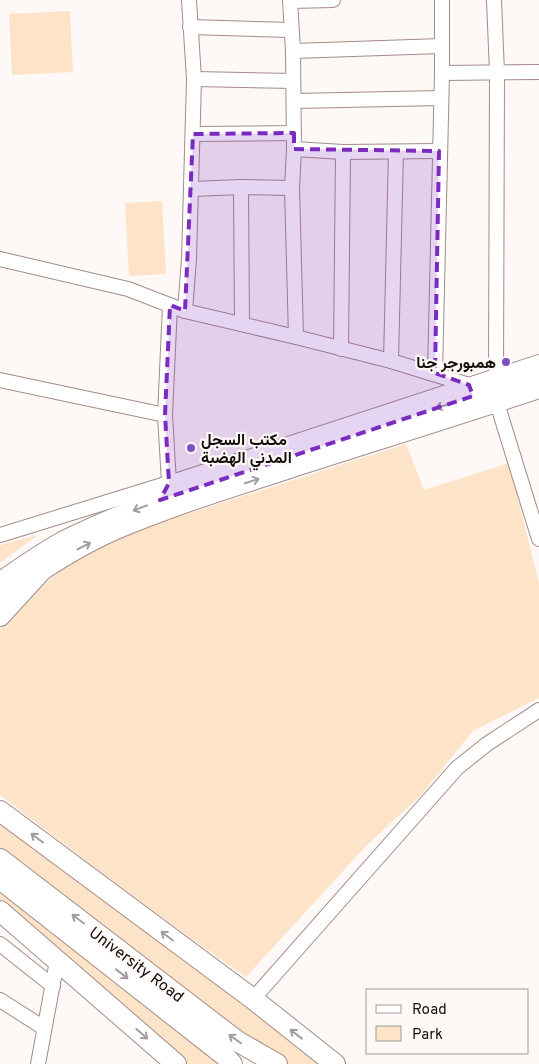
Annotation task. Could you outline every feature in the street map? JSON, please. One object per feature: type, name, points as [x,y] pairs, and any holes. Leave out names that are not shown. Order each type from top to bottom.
[{"type":"highway","points":[[0,616],[42,570]]},
{"type":"highway","points":[[1,811],[252,999],[335,1064]]},
{"type":"highway","name":"University Road","points":[[0,860],[33,894],[225,1056],[232,1064]]},
{"type":"highway","name":"University Road","points":[[0,880],[33,894],[237,1041],[276,1064]]},
{"type":"highway","points":[[0,910],[176,1064]]},
{"type":"main road","points":[[0,600],[42,570],[115,531],[221,485],[471,390],[539,374]]},
{"type":"main road","points":[[0,581],[62,541],[108,520],[160,500],[221,485],[539,389]]},
{"type":"street","points":[[185,311],[192,189],[194,78],[189,0]]},
{"type":"street","points":[[296,336],[292,188],[294,81],[290,1],[333,0]]},
{"type":"street","points":[[435,374],[442,0]]},
{"type":"street","points":[[494,0],[497,73],[496,375]]},
{"type":"street","points":[[190,28],[291,30]]},
{"type":"street","points":[[293,50],[442,46]]},
{"type":"street","points":[[442,72],[539,72]]},
{"type":"street","points":[[194,78],[294,81]]},
{"type":"street","points":[[294,101],[441,98]]},
{"type":"street","points":[[193,134],[294,133]]},
{"type":"street","points":[[294,149],[343,152],[439,151]]},
{"type":"street","points":[[341,349],[343,152]]},
{"type":"street","points":[[391,361],[396,152]]},
{"type":"street","points":[[192,189],[241,187],[292,188]]},
{"type":"street","points":[[241,187],[242,324]]},
{"type":"street","points":[[0,259],[128,289],[185,311],[296,336],[391,361],[435,374],[471,390]]},
{"type":"street","points":[[160,500],[169,483],[165,415],[170,305]]},
{"type":"street","points":[[0,535],[169,483],[418,400],[471,390],[496,375],[539,362]]},
{"type":"street","points":[[0,380],[165,415]]},
{"type":"street","points":[[497,403],[539,539]]},
{"type":"street","points":[[252,999],[456,768],[487,744],[539,710]]},
{"type":"street","points":[[0,944],[52,986]]},
{"type":"street","points":[[38,1064],[57,961]]},
{"type":"street","points":[[0,1000],[44,1028]]},
{"type":"highlighted area","points":[[294,133],[294,149],[439,151],[435,373],[469,385],[473,396],[160,500],[169,483],[165,415],[170,305],[185,311],[193,134]]},
{"type":"green space","points":[[70,11],[73,72],[12,75],[9,14]]},
{"type":"green space","points":[[162,201],[166,274],[129,276],[125,203]]},
{"type":"green space","points":[[406,444],[424,490],[509,463],[539,583],[539,698],[473,731],[421,795],[366,846],[246,977],[91,865],[0,795],[0,630],[24,603],[61,569],[87,552],[156,524]]},
{"type":"green space","points":[[38,535],[0,563],[0,545]]},
{"type":"green space","points":[[0,820],[328,1064],[290,1064],[234,1033],[93,919],[0,849]]},
{"type":"green space","points":[[0,887],[225,1064],[187,1064],[0,902]]},
{"type":"place","name":"همبورجر جنا","points":[[506,362]]},
{"type":"place","name":"مكتب السجل المدني الهضبة","points":[[191,448]]}]
